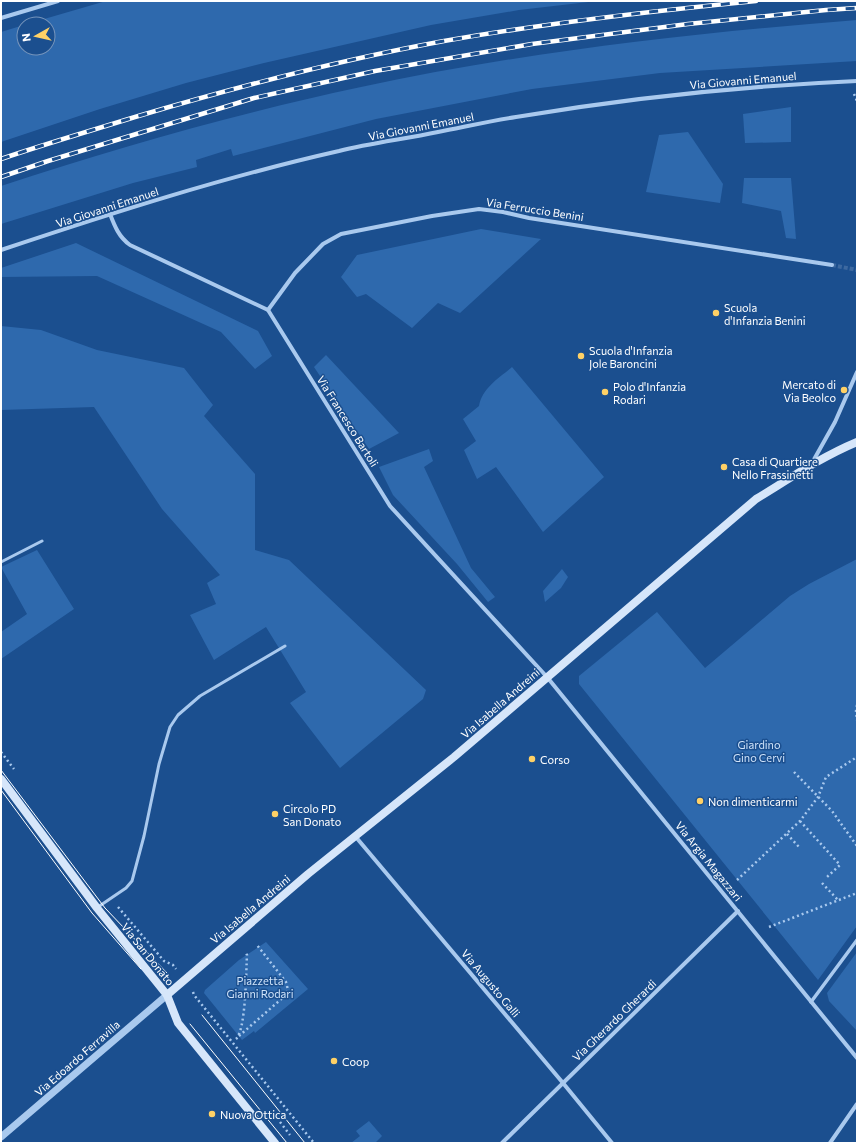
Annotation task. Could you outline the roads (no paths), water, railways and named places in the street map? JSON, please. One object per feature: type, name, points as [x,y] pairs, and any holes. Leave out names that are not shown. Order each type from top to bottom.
[{"type":"main road","name":"Via Isabella Andreini","points":[[167,994],[308,874],[454,757],[756,499],[811,465],[857,442]]},
{"type":"main road","name":"Via San Donato","points":[[2,782],[97,908],[167,994],[178,1023],[275,1143]]},
{"type":"street","points":[[1,18],[58,1]]},
{"type":"street","name":"Via Giovanni Emanuel","points":[[1,250],[110,214],[210,184],[340,150],[514,117],[592,105],[688,94],[799,84],[857,82]]},
{"type":"street","name":"Via Ferruccio Benini","points":[[268,310],[295,273],[323,244],[341,234],[432,216],[479,210],[503,212],[529,218],[832,265]]},
{"type":"street","points":[[110,214],[119,234],[130,245],[268,310]]},
{"type":"street","name":"Via Francesco Bartoli","points":[[268,310],[390,506],[547,677]]},
{"type":"street","points":[[811,465],[835,422],[857,372]]},
{"type":"street","name":"Via Argia Magazzari","points":[[547,677],[857,1058]]},
{"type":"street","name":"Via Augusto Galli","points":[[355,836],[563,1082],[612,1143]]},
{"type":"street","name":"Via Gherardo Gherardi","points":[[502,1143],[738,911]]},
{"type":"street","points":[[811,1002],[857,940]]},
{"type":"street","name":"Via Edoardo Ferravilla","points":[[1,1138],[167,994]]},
{"type":"street","points":[[830,1143],[857,1104]]},
{"type":"lane","points":[[1,562],[42,541]]},
{"type":"lane","points":[[97,908],[126,888],[132,881],[144,836],[159,764],[170,727],[178,715],[200,696],[285,646]]},
{"type":"tunnel","points":[[832,265],[857,270]]},
{"type":"tram line","points":[[1,770],[105,908],[167,973]]},
{"type":"tram line","points":[[1,790],[92,913],[141,969]]},
{"type":"tram line","points":[[202,1015],[305,1143]]},
{"type":"tram line","points":[[190,1024],[287,1143]]},
{"type":"railway","points":[[1,159],[211,95],[327,65],[405,48],[561,23],[756,1]]},
{"type":"railway","points":[[1,177],[48,161],[254,98],[375,71],[532,44],[688,24],[857,8]]},
{"type":"place","name":"Scuola d'Infanzia Benini","points":[[716,313]]},
{"type":"place","name":"Scuola d'Infanzia Jole Baroncini","points":[[581,356]]},
{"type":"place","name":"Mercato di Via Beolco","points":[[844,390]]},
{"type":"place","name":"Polo d'Infanzia Rodari","points":[[605,392]]},
{"type":"place","name":"Casa di Quartiere Nello Frassinetti","points":[[724,467]]},
{"type":"place","name":"Corso","points":[[532,759]]},
{"type":"place","name":"Non dimenticarmi","points":[[700,801]]},
{"type":"place","name":"Circolo PD San Donato","points":[[275,814]]},
{"type":"place","name":"Coop","points":[[334,1061]]},
{"type":"place","name":"Nuova Ottica","points":[[212,1114]]},
{"type":"park label","name":"Giardino Gino Cervi","points":[[759,750]]},
{"type":"park label","name":"Piazzetta Gianni Rodari","points":[[260,986]]}]
